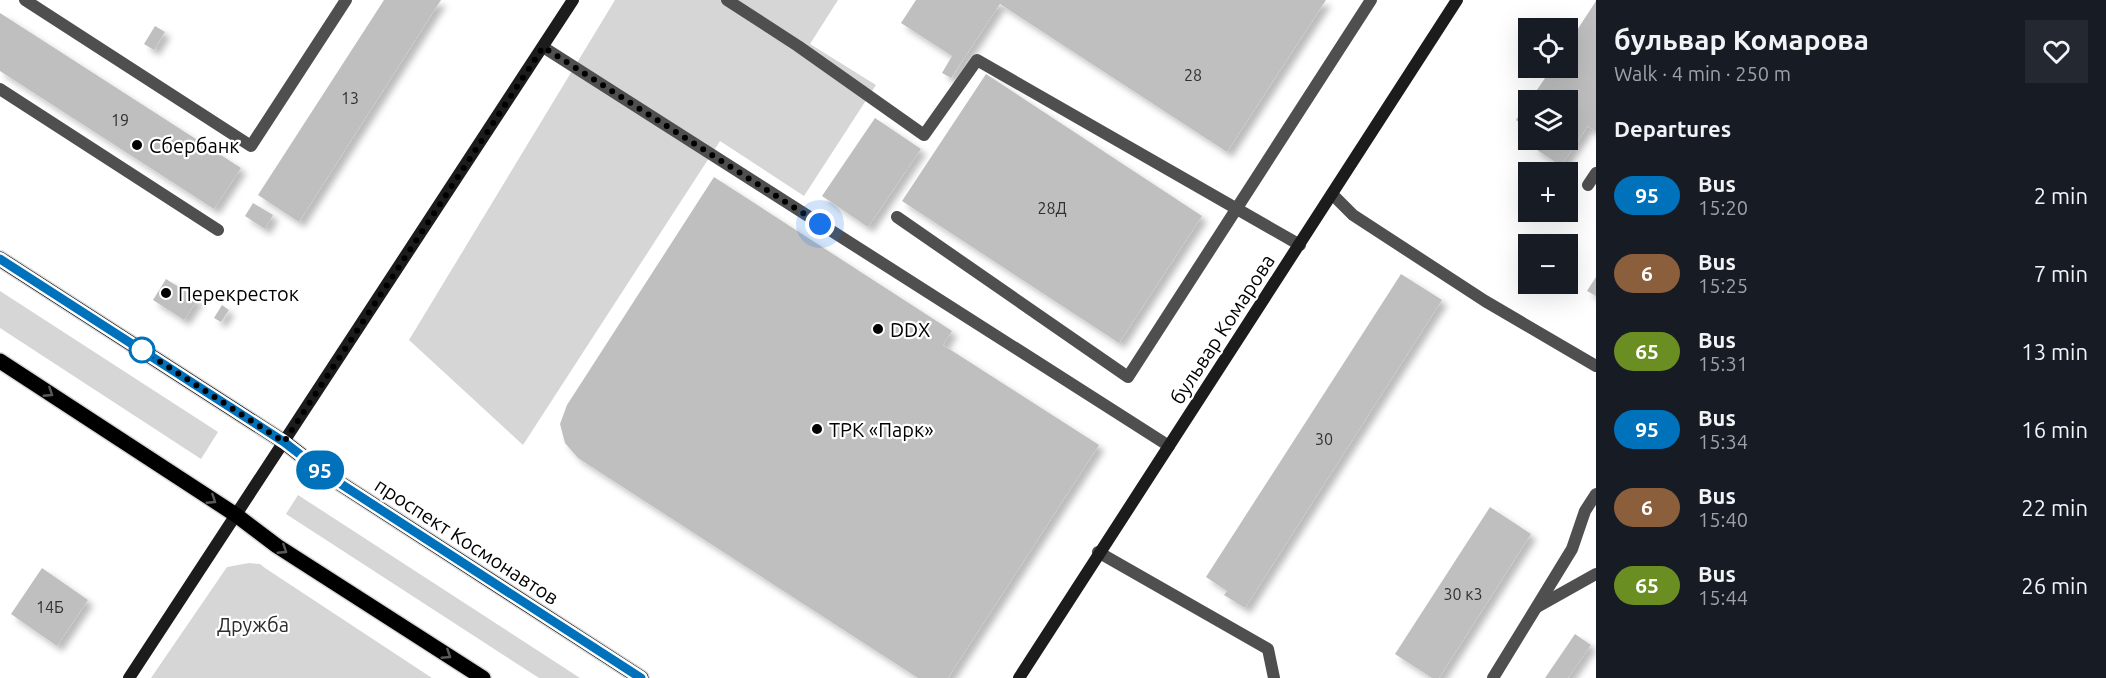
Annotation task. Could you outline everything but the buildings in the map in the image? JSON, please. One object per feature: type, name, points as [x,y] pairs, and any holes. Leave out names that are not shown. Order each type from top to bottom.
[{"type":"main road","name":"проспект Космонавтов","points":[[0,260],[284,442],[324,473],[641,678]]},
{"type":"main road","points":[[0,361],[236,515],[277,546],[483,678]]},
{"type":"street","points":[[25,0],[252,146],[346,0]]},
{"type":"street","points":[[129,678],[573,0]]},
{"type":"street","points":[[727,0],[798,46],[924,135],[977,60],[1300,246]]},
{"type":"street","points":[[897,217],[1128,377],[1371,0]]},
{"type":"street","name":"бульвар Комарова","points":[[1019,678],[1098,552],[1300,246],[1457,0]]},
{"type":"street","points":[[543,47],[1168,446]]},
{"type":"street","points":[[0,88],[218,230]]},
{"type":"street","points":[[1588,184],[1596,173]]},
{"type":"street","points":[[1332,194],[1353,215],[1485,301],[1596,366]]},
{"type":"street","points":[[1493,678],[1572,549],[1585,511],[1596,494]]},
{"type":"street","points":[[1098,552],[1268,649],[1274,678]]},
{"type":"street","points":[[1536,607],[1596,574]]},
{"type":"green space","points":[[615,0],[838,0],[810,44],[876,85],[804,196],[720,141],[523,445],[409,340]]},
{"type":"green space","points":[[0,291],[218,432],[201,459],[0,328]]},
{"type":"green space","points":[[298,495],[580,678],[539,678],[286,514]]},
{"type":"green space","name":"Дружба","points":[[249,563],[260,564],[432,678],[151,678],[227,567]]},
{"type":"bus line","name":"95","points":[[0,259],[284,442],[324,473],[641,678]]},
{"type":"place","name":"Сбербанк","points":[[137,145]]},
{"type":"place","name":"Перекресток","points":[[166,293]]},
{"type":"place","name":"DDX","points":[[878,329]]},
{"type":"place","name":"ТРК «Парк»","points":[[817,429]]},
{"type":"route","points":[[142,350],[284,442],[543,47],[820,224]]}]
